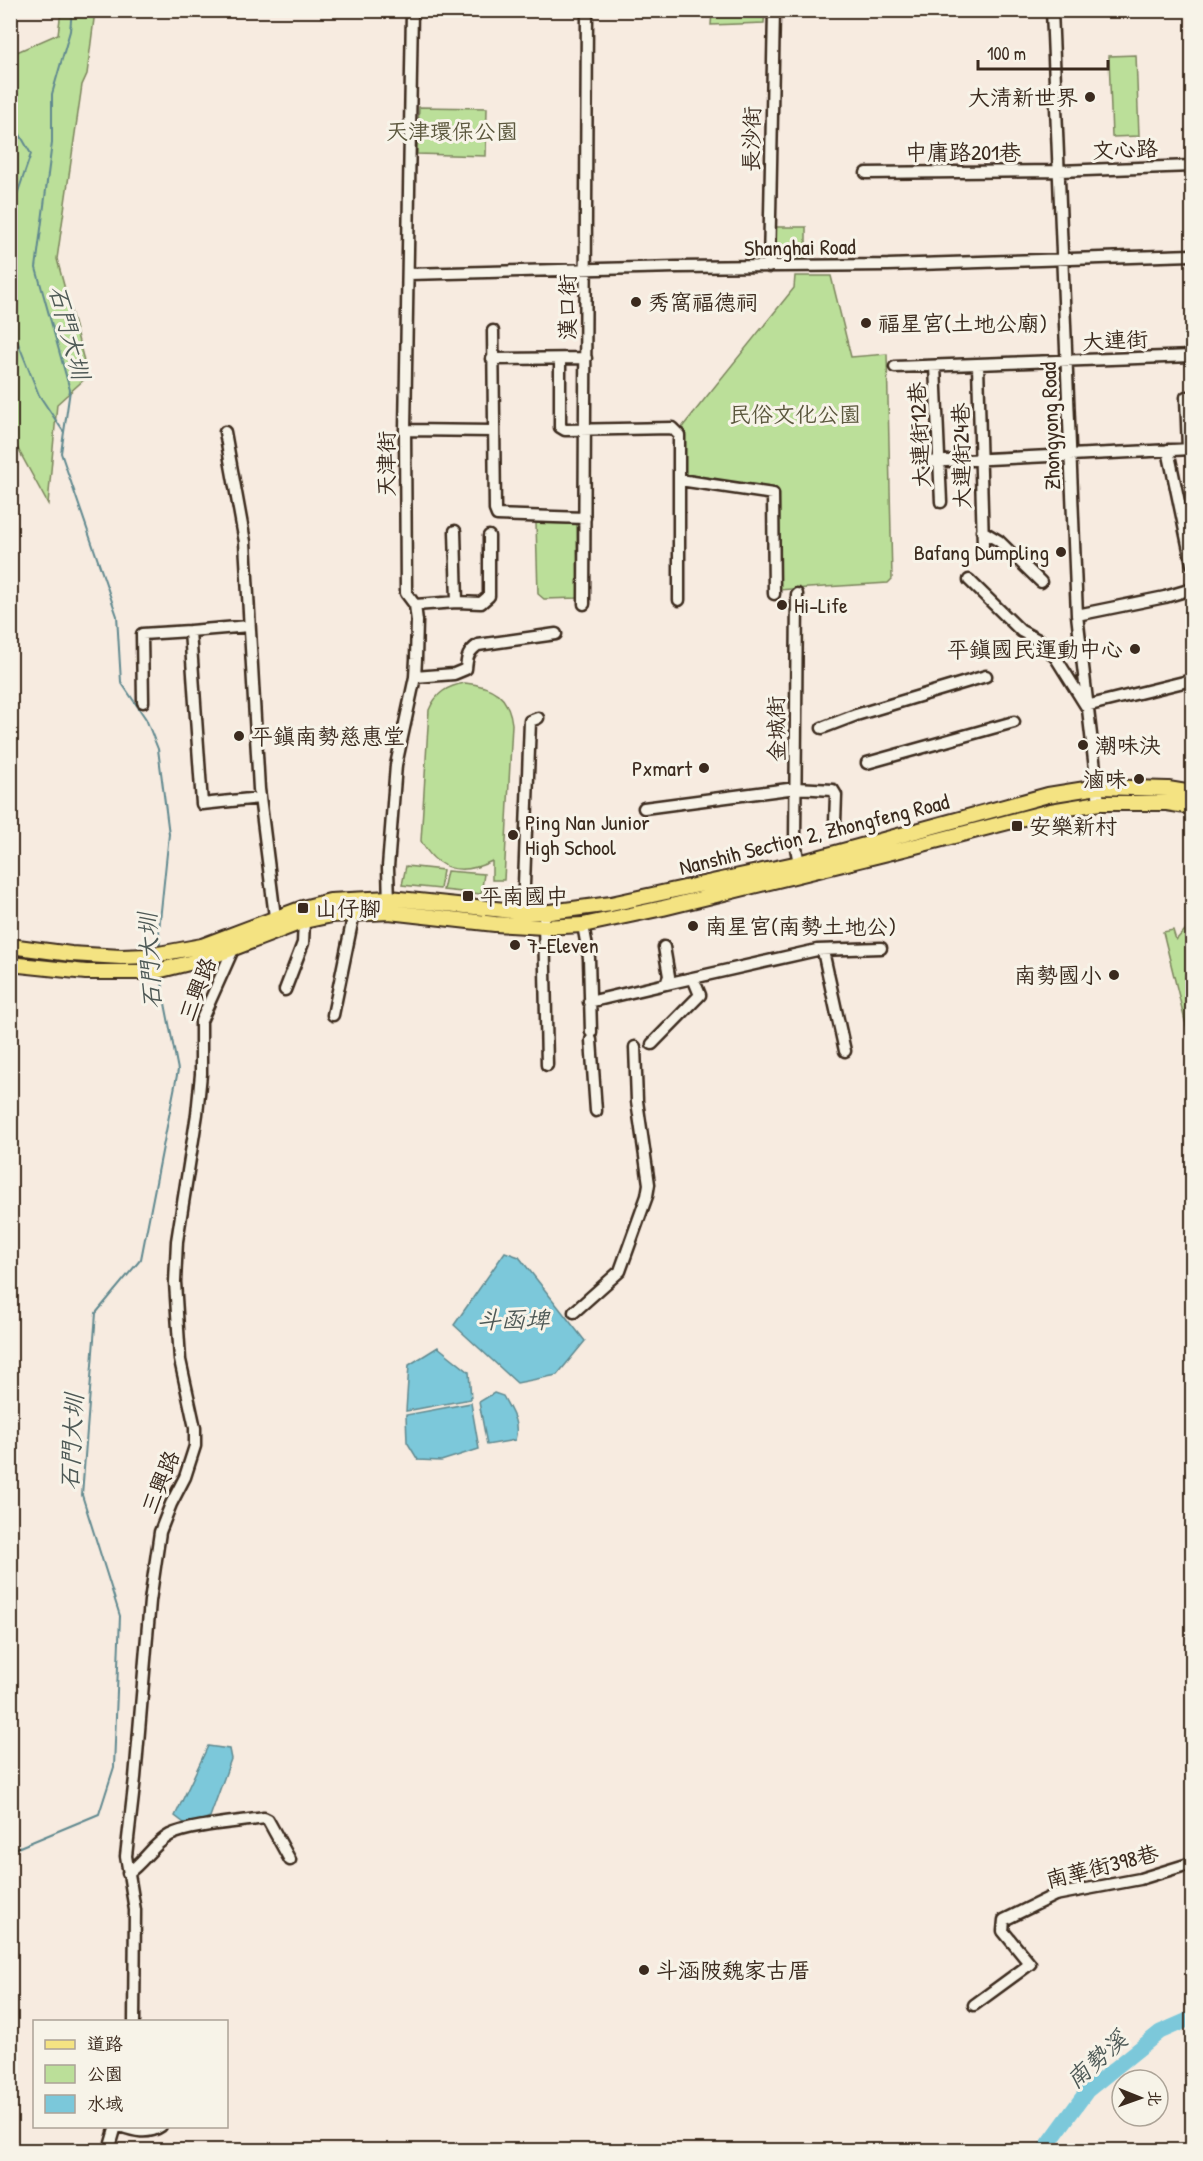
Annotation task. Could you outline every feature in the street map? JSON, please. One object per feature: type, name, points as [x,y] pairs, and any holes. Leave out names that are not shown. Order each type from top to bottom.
[{"type":"main road","name":"Nanshih Section 2, Zhongfeng Road","points":[[10,964],[86,972],[160,971],[205,959],[234,948],[276,925],[330,901],[523,912],[544,912],[611,904],[799,863],[1048,795],[1098,787],[1168,789],[1192,794]]},
{"type":"main road","name":"Nanshih Section 2, Zhongfeng Road","points":[[10,946],[72,954],[148,956],[202,946],[241,931],[354,913],[389,905],[495,924],[544,927],[583,924],[663,908],[1051,811],[1099,803],[1167,803],[1192,807]]},
{"type":"street","name":"天津街","points":[[389,905],[388,867],[396,765],[415,677],[417,621],[415,605],[406,593],[405,430],[412,10]]},
{"type":"street","name":"漢口街","points":[[584,604],[587,10]]},
{"type":"street","name":"長沙街","points":[[769,267],[774,10]]},
{"type":"street","name":"Zhongyong Road","points":[[1052,10],[1077,615],[1099,803]]},
{"type":"street","name":"文心路","points":[[1059,171],[1192,166]]},
{"type":"street","name":"中庸路201巷","points":[[866,173],[1059,171]]},
{"type":"street","name":"Shanghai Road","points":[[408,274],[1063,261],[1192,255]]},
{"type":"street","points":[[493,331],[493,431],[497,515],[585,518]]},
{"type":"street","name":"大連街","points":[[895,367],[1192,356]]},
{"type":"street","points":[[492,359],[586,358]]},
{"type":"street","points":[[560,359],[560,427],[565,430],[672,428],[679,435],[679,600]]},
{"type":"street","name":"大連街24巷","points":[[978,365],[983,545]]},
{"type":"street","name":"大連街12巷","points":[[935,366],[941,502]]},
{"type":"street","points":[[925,462],[1190,449],[1186,398],[1192,397]]},
{"type":"street","points":[[405,430],[493,431]]},
{"type":"street","points":[[225,432],[245,542],[260,798],[276,925]]},
{"type":"street","points":[[1168,450],[1192,564]]},
{"type":"street","points":[[680,480],[773,494],[774,594]]},
{"type":"street","points":[[455,531],[457,602]]},
{"type":"street","points":[[982,531],[999,541],[1041,582]]},
{"type":"street","points":[[415,605],[481,603],[489,596],[489,536]]},
{"type":"street","points":[[969,580],[1021,631],[1040,640],[1056,658],[1086,706],[1192,680]]},
{"type":"street","points":[[1077,615],[1165,597],[1192,589]]},
{"type":"street","name":"金城街","points":[[796,594],[795,843],[799,863]]},
{"type":"street","points":[[143,702],[142,634],[249,626]]},
{"type":"street","points":[[190,631],[202,804],[260,798]]},
{"type":"street","points":[[415,677],[454,674],[466,669],[467,656],[478,645],[556,634]]},
{"type":"street","points":[[822,728],[856,714],[986,676]]},
{"type":"street","points":[[523,912],[530,721],[538,718]]},
{"type":"street","points":[[867,764],[1014,722]]},
{"type":"street","points":[[644,808],[796,788],[833,790],[836,795],[835,823]]},
{"type":"street","points":[[544,912],[546,1065]]},
{"type":"street","points":[[333,1015],[354,913]]},
{"type":"street","points":[[285,990],[303,943],[304,921]]},
{"type":"street","points":[[583,924],[589,958],[589,1002],[596,1111]]},
{"type":"street","name":"三興路","points":[[134,2020],[135,1910],[126,1856],[154,1565],[160,1532],[185,1477],[195,1446],[195,1428],[180,1360],[175,1282],[177,1241],[197,1114],[201,1074],[199,1044],[201,1021],[241,931]]},
{"type":"street","points":[[664,947],[669,976],[666,984]]},
{"type":"street","points":[[589,1002],[817,950],[881,948]]},
{"type":"street","points":[[824,951],[845,1051]]},
{"type":"street","points":[[652,1044],[700,995],[693,978]]},
{"type":"street","points":[[574,1312],[620,1272],[647,1196],[649,1184],[637,1101],[635,1047]]},
{"type":"street","points":[[128,1873],[141,1864],[154,1847],[169,1836],[182,1831],[264,1818],[268,1820],[290,1860]]},
{"type":"street","name":"南華街398巷","points":[[974,2005],[1030,1964],[1003,1931],[1004,1920],[1054,1894],[1140,1879],[1192,1863]]},
{"type":"street","points":[[109,2151],[118,2128]]},
{"type":"street","points":[[122,2128],[137,2132],[154,2131],[159,2128]]},
{"type":"green space","points":[[61,11],[95,11],[57,259],[88,376],[57,404],[48,504],[11,436],[10,55],[58,34]]},
{"type":"green space","points":[[712,11],[765,11],[764,23],[711,25]]},
{"type":"green space","points":[[1136,55],[1139,136],[1112,137],[1109,56]]},
{"type":"green space","name":"天津環保公園","points":[[419,107],[487,108],[486,156],[417,154]]},
{"type":"green space","points":[[776,227],[806,227],[806,261],[774,261]]},
{"type":"green space","name":"民俗文化公園","points":[[795,276],[831,276],[851,357],[887,354],[892,579],[888,583],[777,590],[777,490],[684,475],[683,426],[794,288]]},
{"type":"green space","points":[[536,523],[577,524],[578,598],[544,599],[538,594]]},
{"type":"green space","points":[[465,683],[484,687],[498,694],[507,706],[512,724],[504,880],[492,880],[492,861],[470,868],[451,868],[435,859],[421,841],[429,710],[443,691]]},
{"type":"green space","points":[[406,866],[443,870],[440,889],[402,885]]},
{"type":"green space","points":[[447,871],[484,874],[481,894],[443,890]]},
{"type":"green space","points":[[1192,927],[1192,1031],[1188,1033],[1163,932],[1173,930],[1176,940],[1185,930]]},
{"type":"water","name":"斗函埤","points":[[505,1252],[519,1257],[585,1341],[557,1375],[517,1383],[454,1325]]},
{"type":"water","points":[[438,1347],[469,1372],[471,1399],[406,1411],[409,1365]]},
{"type":"water","name":"斗函埤","points":[[494,1393],[503,1396],[509,1407],[516,1423],[516,1434],[515,1440],[487,1445],[479,1402]]},
{"type":"water","points":[[471,1403],[479,1449],[441,1461],[418,1460],[407,1442],[406,1415]]},
{"type":"water","points":[[208,1746],[229,1749],[231,1759],[210,1817],[188,1826],[175,1816]]},
{"type":"waterway","name":"石門大圳","points":[[72,10],[70,31],[52,94],[52,143],[36,268],[70,390],[61,453],[117,616],[121,682],[146,719],[158,749],[169,834],[159,930],[160,948]]},
{"type":"waterway","points":[[10,117],[31,154],[10,215]]},
{"type":"waterway","points":[[10,282],[12,328],[39,395],[63,431]]},
{"type":"waterway","name":"石門大圳","points":[[10,1851],[99,1814],[114,1767],[120,1616],[82,1495],[96,1313],[141,1259],[178,1070],[163,993],[162,974]]},
{"type":"waterway","name":"南勢溪","points":[[1044,2150],[1087,2091],[1160,2032],[1192,2018]]},
{"type":"place","name":"大清新世界","points":[[1090,97]]},
{"type":"place","name":"秀窩福德祠","points":[[636,302]]},
{"type":"place","name":"福星宮(土地公廟)","points":[[866,323]]},
{"type":"place","name":"Bafang Dumpling","points":[[1061,552]]},
{"type":"place","name":"Hi-Life","points":[[782,605]]},
{"type":"place","name":"平鎮國民運動中心","points":[[1135,649]]},
{"type":"place","name":"平鎮南勢慈惠堂","points":[[239,736]]},
{"type":"place","name":"潮味決","points":[[1083,745]]},
{"type":"place","name":"Pxmart","points":[[704,768]]},
{"type":"place","name":"滷味","points":[[1139,779]]},
{"type":"place","name":"安樂新村","points":[[1017,826]]},
{"type":"place","name":"Ping Nan Junior High School","points":[[513,835]]},
{"type":"place","name":"平南國中","points":[[468,896]]},
{"type":"place","name":"山仔腳","points":[[303,908]]},
{"type":"place","name":"南星宮(南勢土地公)","points":[[693,926]]},
{"type":"place","name":"7-Eleven","points":[[515,945]]},
{"type":"place","name":"南勢國小","points":[[1114,975]]},
{"type":"place","name":"斗涵陂魏家古厝","points":[[644,1970]]}]
